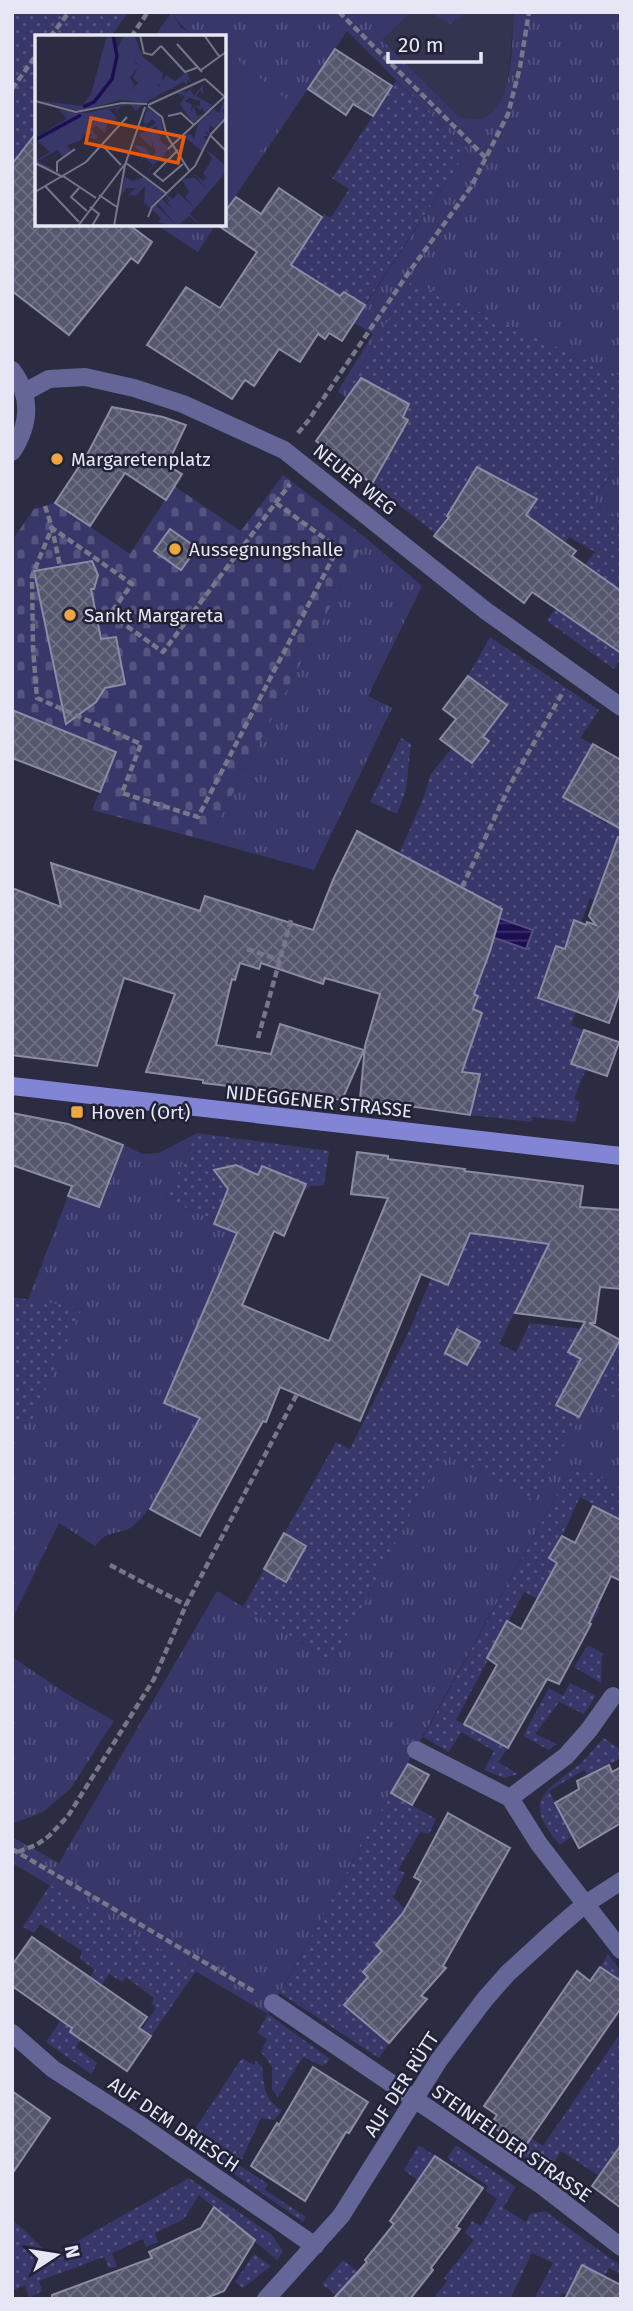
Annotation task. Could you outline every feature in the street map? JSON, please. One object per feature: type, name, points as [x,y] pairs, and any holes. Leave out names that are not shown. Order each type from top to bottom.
[{"type":"street","points":[[12,370],[24,392],[27,411],[26,424],[12,452]]},
{"type":"street","name":"NEUER WEG","points":[[24,392],[49,379],[85,377],[134,388],[183,404],[284,450],[486,611],[621,707]]},
{"type":"street","name":"NIDEGGENER STRASSE","points":[[12,1086],[621,1156]]},
{"type":"street","points":[[510,1798],[566,1756],[613,1696]]},
{"type":"street","points":[[416,1750],[510,1798],[539,1844],[621,1950]]},
{"type":"street","name":"AUF DER RÜTT","points":[[266,2299],[341,2216],[413,2099],[485,1999],[508,1973],[584,1905],[621,1881]]},
{"type":"street","name":"STEINFELDER STRASSE","points":[[273,2003],[541,2185],[621,2247]]},
{"type":"street","name":"AUF DEM DRIESCH","points":[[12,2033],[53,2069],[137,2123],[315,2246]]},
{"type":"path","points":[[52,35],[69,12]]},
{"type":"path","points":[[132,35],[148,12]]},
{"type":"path","points":[[339,12],[485,158]]},
{"type":"path","points":[[284,450],[308,421],[409,272],[460,204],[508,114],[529,12]]},
{"type":"path","points":[[12,89],[35,57]]},
{"type":"path","points":[[52,528],[132,584],[110,614],[163,652],[292,482]]},
{"type":"path","points":[[52,528],[32,576],[37,698],[141,744],[122,793],[198,817],[338,548],[276,503]]},
{"type":"path","points":[[44,506],[60,566]]},
{"type":"path","points":[[462,887],[511,783],[566,686]]},
{"type":"path","points":[[258,1038],[290,920]]},
{"type":"path","points":[[247,949],[280,960]]},
{"type":"path","points":[[15,1851],[49,1836],[78,1803],[154,1679],[186,1605],[297,1394]]},
{"type":"path","points":[[110,1565],[186,1605]]},
{"type":"path","points":[[15,1851],[273,2003]]},
{"type":"shaded area","points":[[411,12],[428,12],[451,24],[467,12],[514,12],[507,89],[498,108],[471,121],[459,117],[382,40]]},
{"type":"shaded area","points":[[496,917],[533,930],[526,949],[489,936]]},
{"type":"green space","points":[[12,12],[129,12],[112,35],[35,35],[35,135],[12,164]]},
{"type":"green space","points":[[172,12],[411,12],[382,40],[459,117],[478,119],[491,113],[501,101],[507,84],[514,12],[621,12],[621,376],[411,281],[348,390],[351,392],[347,398],[338,391],[373,334],[354,323],[467,151],[347,31],[226,210],[226,165],[235,172],[239,62],[226,51],[226,35],[198,35],[183,26]]},
{"type":"green space","points":[[172,12],[181,28],[196,35],[155,35]]},
{"type":"green space","points":[[428,12],[467,12],[451,24]]},
{"type":"green space","points":[[226,51],[292,104],[248,170],[235,172],[226,165]]},
{"type":"green space","points":[[396,81],[467,151],[365,305],[344,292],[340,296],[305,274],[291,296],[290,244],[300,251],[324,214],[331,218],[349,189],[332,178]]},
{"type":"green space","points":[[158,226],[215,226],[198,252]]},
{"type":"green space","points":[[411,281],[621,376],[621,459],[593,500],[621,520],[621,591],[584,565],[595,552],[569,537],[565,543],[527,515],[494,562],[536,499],[477,467],[436,534],[372,484],[408,420],[404,414],[348,390]]},
{"type":"green space","points":[[621,459],[621,520],[593,501]]},
{"type":"green space","points":[[283,475],[366,538],[208,841],[92,810],[116,752],[12,710],[15,536],[34,509],[55,503],[130,554],[174,486],[241,531]]},
{"type":"green space","points":[[366,538],[422,586],[368,696],[392,708],[314,870],[208,841]]},
{"type":"green space","points":[[556,608],[621,653],[614,669],[547,621]]},
{"type":"green space","points":[[490,637],[599,710],[580,738],[593,744],[563,797],[607,824],[621,800],[621,848],[614,846],[609,859],[621,864],[618,908],[590,898],[581,923],[574,921],[569,935],[600,946],[595,960],[556,946],[538,998],[576,1012],[571,1025],[584,1030],[571,1063],[586,1069],[574,1099],[580,1102],[575,1122],[533,1117],[531,1122],[470,1115],[477,1085],[459,1082],[464,1055],[482,1013],[473,1009],[478,996],[474,994],[472,936],[489,902],[398,856],[422,802],[431,774],[452,748],[472,763],[489,742],[483,737],[506,706],[468,676]]},
{"type":"green space","points":[[401,738],[411,744],[406,790],[397,814],[370,802]]},
{"type":"green space","points":[[197,1133],[166,1199],[237,1233],[164,1403],[199,1418],[160,1492],[133,1526],[105,1536],[95,1546],[59,1523],[12,1619],[12,1418],[31,1421],[82,1308],[28,1300],[68,1196],[99,1207],[123,1145],[143,1154],[159,1153]]},
{"type":"green space","points":[[197,1133],[329,1151],[324,1185],[311,1186],[302,1193],[306,1184],[262,1166],[258,1175],[238,1166],[222,1179],[229,1188],[216,1221],[166,1199]]},
{"type":"green space","points":[[457,1215],[495,1236],[559,1246],[551,1281],[532,1278],[499,1344],[516,1352],[530,1323],[581,1329],[603,1345],[609,1334],[621,1340],[621,1401],[596,1389],[534,1500],[443,1452],[333,1662],[243,1607],[336,1442],[350,1449],[411,1327]]},
{"type":"green space","points":[[13,1297],[82,1308],[31,1422],[12,1418]]},
{"type":"green space","points":[[596,1388],[621,1401],[621,1488],[574,1464],[268,2014],[12,1863],[12,1837],[59,1863],[217,1591],[333,1662],[443,1452],[534,1500]]},
{"type":"green space","points":[[574,1464],[621,1488],[621,1520],[580,1497],[549,1558],[591,1581],[581,1598],[600,1608],[591,1624],[524,1592],[456,1720],[508,1748],[498,1762],[518,1774],[504,1778],[484,1770],[494,1751],[461,1732],[449,1752],[423,1737]]},
{"type":"green space","points":[[588,1645],[604,1654],[601,1683],[574,1667]]},
{"type":"green space","points":[[12,1657],[67,1694],[114,1721],[71,1788],[43,1812],[12,1824]]},
{"type":"green space","points":[[570,1683],[596,1696],[584,1714],[559,1702],[535,1734],[557,1744],[549,1750],[523,1736],[549,1688],[563,1696]]},
{"type":"green space","points":[[604,1738],[621,1750],[621,1758],[588,1776],[584,1770],[549,1791],[572,1836],[560,1845],[542,1817],[542,1798],[548,1790],[581,1763]]},
{"type":"green space","points":[[391,1793],[436,1819],[429,1834],[420,1832],[398,1870],[405,1873],[393,1897],[425,1928],[390,1929],[376,1945],[382,1951],[363,1972],[368,1977],[344,2005],[389,2043],[379,2058],[280,1993]]},
{"type":"green space","points":[[50,1885],[196,1971],[151,2036],[141,2030],[156,2008],[151,2003],[154,1998],[126,1977],[122,1982],[109,1974],[70,2031],[81,2039],[76,2047],[97,2063],[91,2074],[46,2042],[95,1970],[80,1959],[82,1951],[40,1924],[34,1933],[23,1927]]},
{"type":"green space","points":[[608,1954],[621,1972],[621,1981],[600,1967]]},
{"type":"green space","points":[[268,2014],[330,2059],[323,2066],[303,2057],[278,2097],[272,2090],[272,2066],[261,2052],[267,2039],[257,2033]]},
{"type":"green space","points":[[621,2032],[621,2152],[613,2157],[599,2176],[561,2151],[548,2173],[520,2153],[531,2138],[543,2146]]},
{"type":"green space","points":[[242,2058],[254,2065],[256,2061],[262,2067],[268,2097],[282,2110],[274,2120],[261,2118],[239,2165],[268,2184],[265,2190],[306,2217],[303,2222],[187,2141]]},
{"type":"green space","points":[[419,2145],[435,2156],[417,2180],[404,2170]]},
{"type":"green space","points":[[456,2145],[516,2187],[503,2208],[526,2222],[530,2214],[545,2211],[621,2266],[621,2274],[609,2268],[604,2277],[582,2265],[567,2295],[562,2293],[559,2299],[534,2299],[553,2263],[532,2253],[510,2299],[433,2299],[447,2281],[444,2278],[474,2240],[465,2233],[472,2221],[481,2226],[497,2199],[486,2191],[488,2186],[447,2158]]},
{"type":"green space","points":[[189,2178],[272,2235],[283,2251],[277,2260],[199,2195],[184,2219],[155,2233],[158,2242],[146,2247],[143,2239],[112,2253],[117,2267],[109,2268],[104,2257],[39,2281],[42,2291],[29,2298],[25,2285],[12,2291],[12,2219],[51,2256]]},
{"type":"green space","points":[[254,2254],[271,2266],[243,2288],[235,2282]]},
{"type":"green space","points":[[343,2260],[358,2272],[336,2295],[322,2284]]},
{"type":"building","points":[[335,49],[392,86],[373,116],[353,104],[346,115],[308,89]]},
{"type":"building","points":[[35,135],[35,226],[131,226],[152,242],[138,263],[131,258],[69,335],[12,291],[12,164]]},
{"type":"building","points":[[279,188],[322,217],[291,265],[340,296],[344,292],[365,305],[342,341],[329,333],[325,339],[318,334],[300,362],[279,349],[254,386],[245,380],[232,399],[147,345],[186,287],[220,308],[257,252],[219,226],[226,226],[226,210],[236,197],[261,214]]},
{"type":"building","points":[[361,378],[409,404],[403,417],[408,420],[372,484],[316,441]]},
{"type":"building","points":[[112,407],[163,417],[186,425],[167,465],[182,474],[166,500],[125,473],[90,526],[55,503],[88,453]]},
{"type":"building","points":[[477,467],[537,499],[526,515],[576,551],[572,556],[621,591],[621,653],[532,592],[524,603],[434,536],[449,517],[447,516]]},
{"type":"building","name":"Aussegnungshalle","points":[[170,529],[197,548],[181,570],[154,551]]},
{"type":"building","name":"Sankt Margareta","points":[[92,561],[98,575],[94,589],[91,589],[101,639],[116,637],[125,684],[105,688],[96,702],[66,724],[34,571]]},
{"type":"building","points":[[468,676],[507,705],[483,737],[489,741],[472,763],[440,739],[456,719],[443,709]]},
{"type":"building","points":[[12,710],[116,752],[100,792],[12,758]]},
{"type":"building","points":[[593,744],[621,760],[621,829],[563,797]]},
{"type":"building","points":[[357,831],[502,909],[474,994],[478,996],[473,1009],[482,1013],[462,1072],[480,1074],[470,1115],[360,1099],[365,1046],[380,994],[325,978],[323,984],[261,963],[259,969],[240,963],[235,980],[232,979],[216,1045],[271,1054],[280,1024],[364,1050],[342,1100],[203,1083],[203,1080],[146,1072],[175,994],[124,978],[97,1066],[12,1055],[12,888],[61,907],[51,863],[200,911],[205,896],[313,930]]},
{"type":"building","points":[[618,837],[621,837],[621,989],[609,1023],[538,998],[556,946],[565,949],[574,920],[586,925],[587,922],[596,925],[589,916]]},
{"type":"building","points":[[584,1030],[619,1042],[607,1076],[571,1064]]},
{"type":"building","points":[[12,1113],[68,1124],[123,1145],[99,1207],[68,1196],[72,1186],[12,1165]]},
{"type":"building","points":[[357,1152],[465,1169],[464,1171],[583,1186],[580,1207],[621,1210],[621,1289],[600,1287],[595,1323],[589,1323],[620,1340],[579,1417],[556,1405],[581,1359],[568,1352],[585,1322],[515,1313],[549,1244],[470,1233],[448,1285],[421,1274],[360,1421],[280,1387],[266,1422],[263,1421],[200,1536],[150,1509],[200,1418],[164,1403],[237,1233],[214,1224],[228,1189],[214,1170],[236,1165],[258,1175],[262,1166],[306,1184],[284,1236],[274,1231],[242,1305],[329,1341],[388,1198],[351,1194]]},
{"type":"building","points":[[457,1329],[480,1342],[467,1365],[445,1353]]},
{"type":"building","points":[[593,1506],[621,1520],[621,1581],[611,1576],[589,1623],[591,1624],[559,1684],[547,1679],[508,1748],[464,1724],[497,1665],[487,1658],[507,1621],[521,1629],[557,1563],[549,1558],[562,1536],[575,1543]]},
{"type":"building","points":[[284,1533],[306,1546],[286,1582],[264,1569]]},
{"type":"building","points":[[408,1764],[429,1775],[412,1805],[391,1793]]},
{"type":"building","points":[[609,1765],[612,1772],[621,1767],[621,1823],[579,1848],[555,1803],[579,1789],[577,1781]]},
{"type":"building","points":[[448,1813],[510,1848],[443,1966],[446,1968],[421,1996],[427,1999],[389,2043],[344,2005],[368,1977],[363,1972],[382,1951],[376,1945],[403,1913],[421,1881],[414,1877]]},
{"type":"building","points":[[32,1937],[147,2017],[139,2028],[151,2036],[127,2071],[70,2032],[72,2028],[12,1986],[12,1965]]},
{"type":"building","points":[[600,1967],[621,1981],[621,2008],[524,2148],[490,2125],[497,2115],[484,2106],[577,1971],[590,1981]]},
{"type":"building","points":[[313,2067],[368,2102],[349,2133],[346,2132],[305,2201],[251,2166]]},
{"type":"building","points":[[12,2091],[50,2118],[12,2174]]},
{"type":"building","points":[[621,2145],[621,2208],[592,2186]]},
{"type":"building","points":[[435,2156],[483,2188],[456,2227],[460,2229],[431,2268],[433,2270],[410,2299],[333,2299],[367,2262],[365,2260],[394,2224],[390,2221]]},
{"type":"building","points":[[214,2207],[255,2240],[224,2291],[204,2299],[52,2299],[52,2295],[152,2258],[149,2252],[201,2228]]},
{"type":"building","points":[[582,2265],[621,2285],[621,2299],[565,2299]]},
{"type":"place","name":"Margaretenplatz","points":[[57,459]]},
{"type":"place","name":"Aussegnungshalle","points":[[175,549]]},
{"type":"place","name":"Sankt Margareta","points":[[70,615]]},
{"type":"place","name":"Hoven (Ort)","points":[[77,1112]]}]
